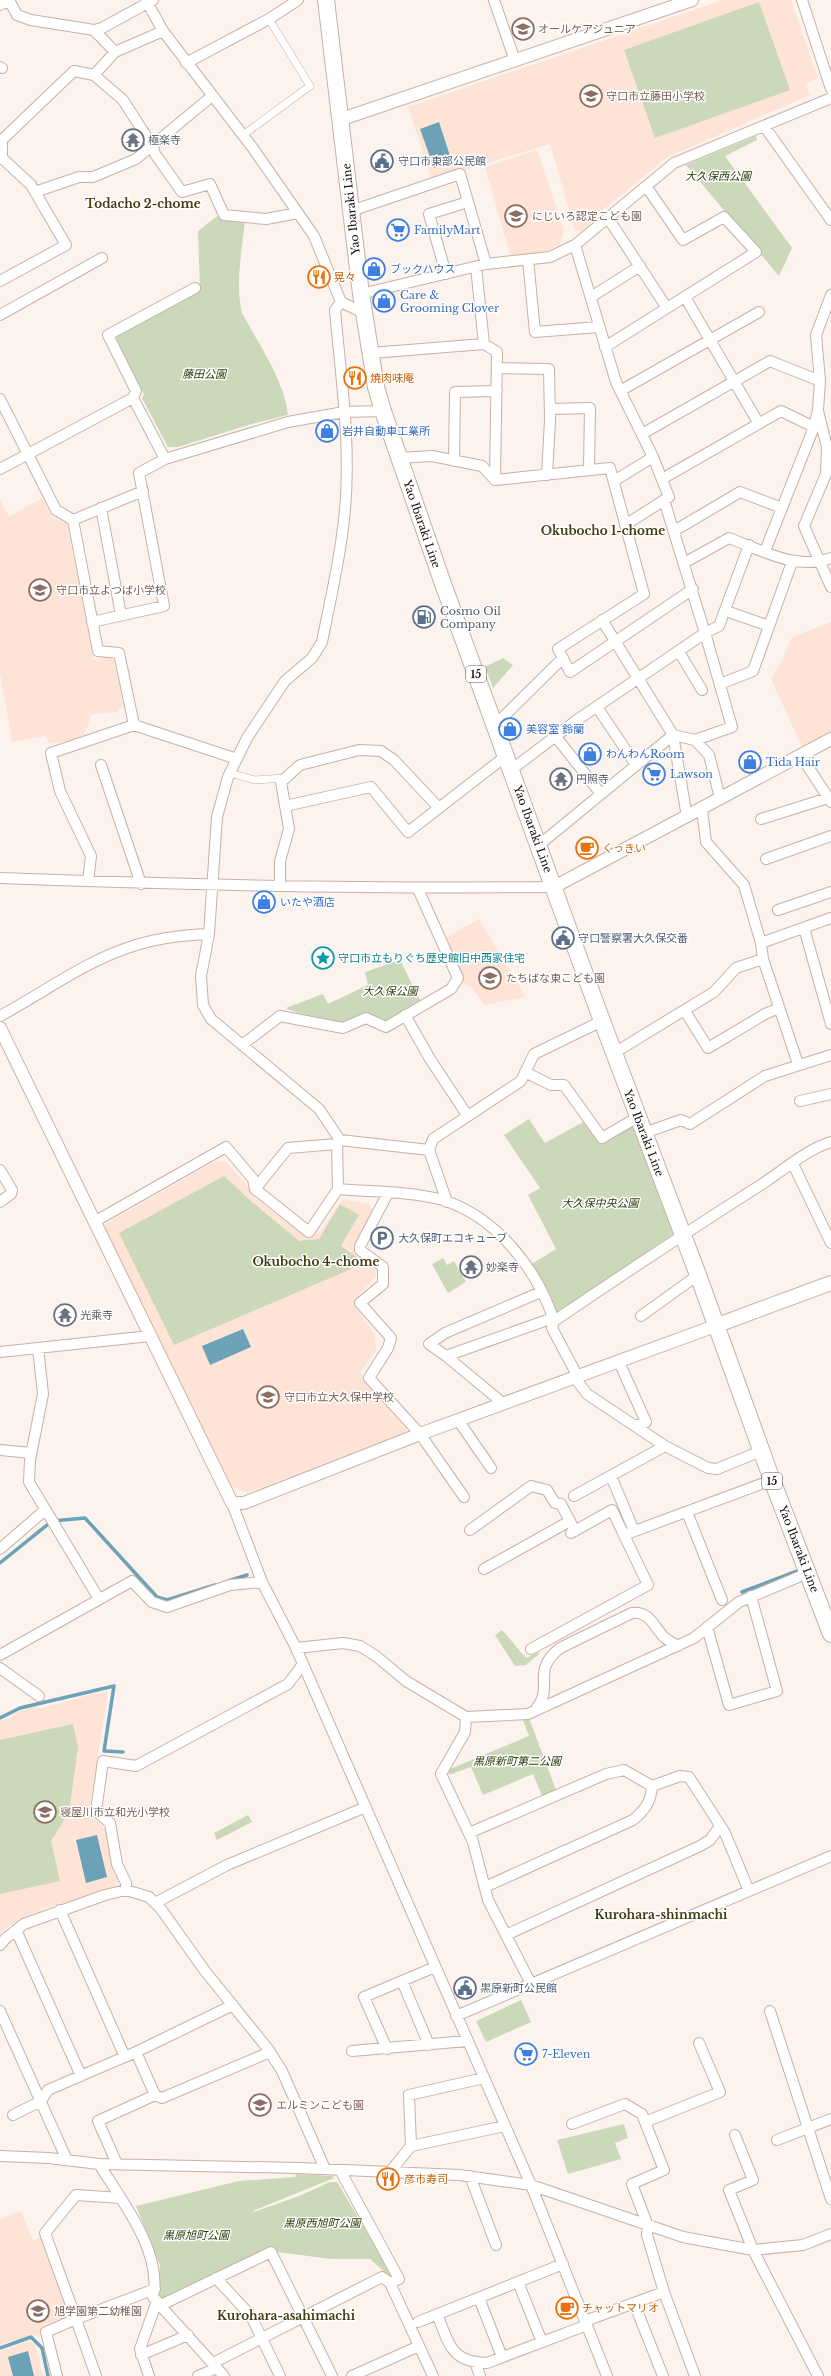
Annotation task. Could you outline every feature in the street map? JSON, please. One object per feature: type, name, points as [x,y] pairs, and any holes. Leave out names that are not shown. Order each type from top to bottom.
[{"type":"main road","name":"Yao Ibaraki Line","points":[[326,0],[342,119],[361,294],[383,411],[602,1021],[698,1275],[761,1451],[831,1634]]},
{"type":"main road","points":[[715,1326],[831,1283]]},
{"type":"street","points":[[0,5],[10,0],[18,15],[31,20],[94,30],[102,28],[149,1],[163,31],[186,63],[243,135],[314,236],[341,302],[364,313]]},
{"type":"street","points":[[186,63],[269,19],[298,0]]},
{"type":"street","points":[[494,0],[515,61]]},
{"type":"street","points":[[342,119],[692,0]]},
{"type":"street","points":[[802,0],[831,89]]},
{"type":"street","points":[[243,135],[310,86],[269,19]]},
{"type":"street","points":[[94,30],[115,52]]},
{"type":"street","points":[[94,75],[115,52],[163,31]]},
{"type":"street","points":[[0,281],[66,245],[31,185],[1,159],[2,140],[74,71],[94,75],[123,100],[153,147],[155,154],[182,192],[210,184],[224,215],[266,219],[298,214]]},
{"type":"street","points":[[35,192],[79,176],[93,176],[136,159],[153,147],[155,142],[171,131],[212,96]]},
{"type":"street","points":[[361,294],[481,265],[550,257],[575,246],[674,163],[831,98]]},
{"type":"street","points":[[764,126],[831,220]]},
{"type":"street","points":[[351,211],[460,174],[468,202],[481,265],[484,344]]},
{"type":"street","points":[[605,347],[756,252],[724,216],[683,240],[646,186]]},
{"type":"street","points":[[446,274],[429,214],[468,202]]},
{"type":"street","points":[[608,218],[667,308]]},
{"type":"street","points":[[575,246],[605,347],[620,391],[653,457],[669,497],[625,525]]},
{"type":"street","points":[[0,315],[102,258]]},
{"type":"street","points":[[528,260],[535,332],[599,327]]},
{"type":"street","points":[[590,297],[640,266]]},
{"type":"street","points":[[0,469],[133,398],[136,391],[108,335],[195,288]]},
{"type":"street","points":[[765,551],[814,427],[818,410],[820,381],[816,335],[831,295]]},
{"type":"street","points":[[685,297],[759,424]]},
{"type":"street","points":[[94,1222],[226,1147],[252,1179],[255,1189],[309,1232],[338,1190],[338,1142],[319,1109],[211,1019],[203,1005],[201,976],[209,934],[217,817],[230,773],[247,738],[285,681],[312,658],[322,642],[344,519],[346,472],[344,412],[334,310],[341,302]]},
{"type":"street","points":[[620,391],[759,312]]},
{"type":"street","points":[[371,353],[484,344],[497,352],[495,480]]},
{"type":"street","points":[[642,434],[770,361],[820,381]]},
{"type":"street","points":[[497,368],[549,369],[550,409],[547,476]]},
{"type":"street","points":[[454,461],[455,392],[496,391]]},
{"type":"street","points":[[133,398],[165,459]]},
{"type":"street","points":[[0,399],[56,510],[73,520],[98,651],[119,653],[134,725]]},
{"type":"street","points":[[550,409],[590,408],[589,469]]},
{"type":"street","points":[[818,410],[829,447],[826,474],[804,526],[831,587]]},
{"type":"street","points":[[92,622],[164,606],[139,473],[165,459],[288,422],[344,412],[383,411]]},
{"type":"street","points":[[662,480],[781,411],[814,427]]},
{"type":"street","points":[[399,458],[432,456],[482,466],[495,480]]},
{"type":"street","points":[[614,480],[653,457]]},
{"type":"street","points":[[495,480],[547,476],[589,469],[610,468],[644,594],[558,648],[570,672],[693,589]]},
{"type":"street","points":[[826,474],[831,485]]},
{"type":"street","points":[[73,520],[142,491]]},
{"type":"street","points":[[674,531],[740,492],[782,508]]},
{"type":"street","points":[[664,500],[693,589],[732,728],[695,740],[673,735]]},
{"type":"street","points":[[101,508],[122,615]]},
{"type":"street","points":[[684,563],[729,538],[792,562],[821,562],[831,558]]},
{"type":"street","points":[[285,806],[371,787],[408,832],[439,808],[509,763],[556,737],[705,633],[719,626],[726,611],[749,545]]},
{"type":"street","points":[[720,684],[753,671],[792,562]]},
{"type":"street","points":[[726,611],[769,626]]},
{"type":"street","points":[[602,620],[673,735],[687,817]]},
{"type":"street","points":[[679,652],[702,690]]},
{"type":"street","points":[[495,725],[562,658]]},
{"type":"street","points":[[597,707],[636,765]]},
{"type":"street","points":[[88,881],[90,856],[60,791],[51,753],[134,725],[237,759]]},
{"type":"street","points":[[539,845],[673,735]]},
{"type":"street","points":[[556,737],[601,794]]},
{"type":"street","points":[[0,878],[141,884],[418,888],[554,887],[831,739]]},
{"type":"street","points":[[695,740],[709,755],[720,798]]},
{"type":"street","points":[[280,886],[280,861],[289,829],[281,782],[300,765],[359,750],[381,751],[394,760],[439,808]]},
{"type":"street","points":[[761,819],[830,800],[801,756]]},
{"type":"street","points":[[101,765],[141,884]]},
{"type":"street","points":[[230,773],[254,780],[285,778]]},
{"type":"street","points":[[702,809],[706,842],[744,885],[761,943],[763,959],[798,1064]]},
{"type":"street","points":[[766,859],[831,836]]},
{"type":"street","points":[[242,1045],[280,1016],[343,1028],[366,1018],[386,1027],[451,988],[458,978],[418,888]]},
{"type":"street","points":[[778,910],[831,892]]},
{"type":"street","points":[[761,943],[831,918]]},
{"type":"street","points":[[804,928],[831,1024]]},
{"type":"street","points":[[0,1016],[92,963],[129,947],[179,936],[209,934]]},
{"type":"street","points":[[614,1053],[714,992],[736,968],[763,959]]},
{"type":"street","points":[[685,1011],[708,1048],[765,1014],[780,1008]]},
{"type":"street","points":[[405,1015],[430,1060],[467,1115]]},
{"type":"street","points":[[447,1202],[429,1150],[433,1139],[467,1115],[521,1081],[534,1054],[602,1021]]},
{"type":"street","points":[[0,1028],[232,1503],[262,1582],[296,1648],[531,2185],[607,2376]]},
{"type":"street","points":[[644,1133],[681,1120],[690,1124],[765,1076],[798,1064],[831,1055]]},
{"type":"street","points":[[525,1072],[551,1085],[564,1085],[602,1138],[638,1117]]},
{"type":"street","points":[[800,1101],[831,1094]]},
{"type":"street","points":[[255,1189],[288,1148],[338,1142],[429,1150]]},
{"type":"street","points":[[446,1356],[553,1320],[793,1164],[815,1147],[831,1142]]},
{"type":"street","points":[[793,1164],[831,1243]]},
{"type":"street","points":[[0,1170],[12,1190],[11,1194],[0,1202]]},
{"type":"street","points":[[338,1190],[388,1193],[447,1202],[479,1217],[509,1243],[528,1268],[553,1320],[552,1328],[576,1377],[587,1394],[665,1446],[708,1468],[717,1470],[761,1451]]},
{"type":"street","points":[[388,1193],[360,1246],[360,1250],[383,1267],[383,1284],[360,1303],[391,1338],[388,1348],[369,1378],[420,1434],[464,1497]]},
{"type":"street","points":[[641,1316],[698,1275]]},
{"type":"street","points":[[504,1404],[446,1356],[429,1344],[445,1333],[540,1292]]},
{"type":"street","points":[[232,1503],[244,1503],[420,1434],[715,1326]]},
{"type":"street","points":[[0,1352],[150,1336]]},
{"type":"street","points":[[38,1348],[43,1394],[32,1453],[29,1482],[99,1599]]},
{"type":"street","points":[[619,1362],[646,1422],[636,1426]]},
{"type":"street","points":[[458,1420],[491,1468]]},
{"type":"street","points":[[574,1496],[665,1446]]},
{"type":"street","points":[[0,1450],[32,1453]]},
{"type":"street","points":[[531,1649],[648,1585],[629,1533],[611,1476]]},
{"type":"street","points":[[629,1533],[772,1480]]},
{"type":"street","points":[[470,1530],[531,1486],[547,1490],[555,1502],[561,1504],[570,1521],[573,1532],[612,1510],[629,1533]]},
{"type":"street","points":[[687,1512],[722,1600]]},
{"type":"street","points":[[0,1549],[14,1537],[50,1518]]},
{"type":"street","points":[[484,1570],[570,1521]]},
{"type":"street","points":[[0,1540],[14,1537]]},
{"type":"street","points":[[296,1648],[343,1644],[360,1646],[376,1656],[406,1681],[466,1717],[528,1714],[694,1638],[720,1615],[751,1596],[808,1573]]},
{"type":"street","points":[[0,1655],[132,1581],[152,1602],[167,1607],[230,1584],[262,1582]]},
{"type":"street","points":[[707,1627],[729,1705],[777,1691],[751,1596]]},
{"type":"street","points":[[623,1599],[630,1615]]},
{"type":"street","points":[[535,1710],[545,1696],[544,1667],[552,1654],[560,1648],[630,1615],[638,1613],[646,1615],[666,1639],[678,1646]]},
{"type":"street","points":[[126,1890],[126,1883],[117,1864],[110,1823],[96,1811],[103,1761],[136,1766],[288,1684],[303,1664]]},
{"type":"street","points":[[0,1668],[39,1696]]},
{"type":"street","points":[[466,1717],[465,1732],[441,1774],[473,1842],[488,1900],[531,1984]]},
{"type":"street","points":[[469,1833],[606,1774],[624,1770],[652,1786],[680,1776],[689,1777],[720,1826],[749,1891]]},
{"type":"street","points":[[485,1887],[633,1820],[643,1811],[651,1800],[652,1786]]},
{"type":"street","points":[[155,1903],[227,1865],[366,1807]]},
{"type":"street","points":[[506,1935],[700,1846],[710,1840],[720,1826]]},
{"type":"street","points":[[456,2016],[831,1856]]},
{"type":"street","points":[[0,1945],[24,1924],[60,1910],[126,1890],[149,1897],[270,2052],[282,2072],[325,2169]]},
{"type":"street","points":[[60,1910],[125,2057]]},
{"type":"street","points":[[16,1930],[80,2076]]},
{"type":"street","points":[[387,2049],[364,1997],[435,1967]]},
{"type":"street","points":[[402,1981],[428,2045]]},
{"type":"street","points":[[12,2115],[40,2101],[48,2090],[136,2052],[233,2005]]},
{"type":"street","points":[[0,2011],[67,2160]]},
{"type":"street","points":[[770,2011],[831,2200]]},
{"type":"street","points":[[352,2052],[467,2041]]},
{"type":"street","points":[[645,2122],[720,2092],[699,2043]]},
{"type":"street","points":[[136,2052],[155,2095],[162,2098],[270,2052]]},
{"type":"street","points":[[411,2146],[409,2096],[484,2078]]},
{"type":"street","points":[[117,2164],[98,2121],[155,2095]]},
{"type":"street","points":[[572,2124],[625,2104],[642,2114],[664,2170],[632,2184],[648,2226],[647,2236],[664,2292],[695,2376]]},
{"type":"street","points":[[777,2140],[831,2119]]},
{"type":"street","points":[[390,2172],[411,2146],[505,2126]]},
{"type":"street","points":[[735,2136],[753,2180],[729,2190],[753,2250],[818,2376]]},
{"type":"street","points":[[0,2156],[67,2160],[99,2164],[325,2169],[470,2176],[531,2185],[683,2237],[753,2250],[803,2245],[831,2234]]},
{"type":"street","points":[[99,2164],[134,2220],[152,2259],[155,2289],[153,2297],[224,2376]]},
{"type":"street","points":[[340,2170],[399,2279],[390,2283]]},
{"type":"street","points":[[470,2176],[496,2244]]},
{"type":"street","points":[[96,2376],[45,2233],[76,2195],[120,2198]]},
{"type":"street","points":[[149,2376],[140,2349],[159,2303],[271,2252],[305,2318],[332,2376]]},
{"type":"street","points":[[418,2322],[563,2264]]},
{"type":"street","points":[[198,2376],[262,2337],[305,2318],[382,2277],[390,2283],[433,2376]]},
{"type":"street","points":[[216,2278],[251,2316],[280,2376]]},
{"type":"street","points":[[518,2282],[542,2342]]},
{"type":"street","points":[[56,2376],[46,2332],[155,2289]]},
{"type":"street","points":[[437,2314],[452,2350],[463,2358],[475,2362],[487,2362],[542,2342],[664,2292]]},
{"type":"street","points":[[479,2298],[502,2357]]},
{"type":"street","points":[[634,2303],[663,2376]]},
{"type":"street","points":[[141,2355],[188,2335]]},
{"type":"street","points":[[352,2376],[419,2346]]},
{"type":"street","points":[[475,2362],[480,2376]]},
{"type":"shaded area","name":"守口市立藤田小学校","points":[[723,0],[791,0],[818,78],[806,84],[810,95],[666,158],[603,210],[583,231],[575,231],[550,144],[432,180],[408,107]]},
{"type":"shaded area","points":[[537,150],[564,231],[560,244],[544,252],[511,258],[485,167]]},
{"type":"shaded area","name":"守口市立よつば小学校","points":[[42,498],[52,517],[67,524],[94,660],[108,657],[114,660],[123,705],[117,712],[92,714],[83,738],[49,744],[46,736],[12,742],[0,673],[0,500],[9,517]]},
{"type":"shaded area","points":[[831,622],[831,732],[802,747],[771,679],[782,661],[792,637]]},
{"type":"shaded area","points":[[479,919],[526,997],[485,1005],[471,987],[464,984],[444,939]]},
{"type":"shaded area","name":"守口市立大久保中学校","points":[[218,1160],[226,1162],[246,1184],[255,1198],[304,1235],[320,1232],[342,1199],[369,1204],[374,1213],[354,1245],[374,1265],[376,1276],[355,1300],[354,1305],[375,1335],[376,1351],[360,1372],[406,1429],[406,1432],[247,1493],[229,1485],[104,1228],[105,1224]]},
{"type":"shaded area","name":"寝屋川市立和光小学校","points":[[108,1692],[90,1807],[92,1817],[103,1826],[106,1833],[113,1869],[119,1878],[117,1885],[84,1898],[46,1908],[21,1919],[4,1929],[0,1934],[0,1721],[6,1720],[20,1710],[37,1706],[42,1708],[96,1693]]},
{"type":"shaded area","points":[[21,2211],[33,2240],[41,2237],[67,2310],[63,2318],[44,2325],[38,2336],[32,2335],[0,2345],[0,2219]]},
{"type":"shaded area","points":[[29,2341],[35,2344],[43,2376],[0,2376],[0,2351]]},
{"type":"green space","points":[[759,2],[790,90],[655,138],[624,50]]},
{"type":"green space","name":"大久保西公園","points":[[756,136],[757,140],[725,156],[792,248],[779,276],[686,165]]},
{"type":"green space","name":"藤田公園","points":[[220,214],[245,220],[239,279],[242,313],[270,363],[282,389],[288,415],[255,423],[178,447],[168,447],[142,398],[144,394],[116,341],[118,334],[200,289],[198,231]]},
{"type":"green space","points":[[503,658],[513,665],[493,688],[485,667]]},
{"type":"green space","name":"大久保公園","points":[[400,960],[420,1000],[389,1020],[379,1023],[352,1024],[322,1020],[286,1008],[323,994],[328,1004],[368,985],[365,972]]},
{"type":"green space","name":"大久保中央公園","points":[[529,1119],[545,1143],[585,1121],[600,1143],[633,1125],[675,1233],[557,1314],[530,1265],[556,1249],[528,1195],[540,1188],[504,1135]]},
{"type":"green space","points":[[224,1176],[252,1202],[299,1241],[319,1239],[340,1204],[359,1215],[341,1246],[365,1263],[174,1345],[119,1233]]},
{"type":"green space","points":[[443,1258],[447,1265],[454,1261],[466,1282],[448,1293],[432,1264]]},
{"type":"green space","points":[[502,1630],[526,1658],[539,1652],[539,1654],[526,1665],[515,1666],[495,1635]]},
{"type":"green space","name":"黒原新町第二公園","points":[[529,1718],[556,1790],[542,1796],[533,1774],[483,1795],[471,1767],[449,1775],[450,1769],[529,1736],[523,1720]]},
{"type":"green space","points":[[73,1724],[78,1747],[69,1812],[51,1841],[60,1881],[0,1894],[0,1740]]},
{"type":"green space","points":[[248,1815],[252,1822],[217,1840],[214,1833]]},
{"type":"green space","points":[[521,2000],[531,2022],[486,2042],[476,2021]]},
{"type":"green space","points":[[624,2124],[628,2138],[615,2143],[621,2159],[568,2174],[557,2140]]},
{"type":"green space","name":"黒原旭町公園","points":[[296,2174],[333,2176],[334,2178],[253,2211],[254,2212],[299,2196],[330,2182],[337,2182],[392,2274],[389,2276],[370,2259],[332,2259],[276,2252],[270,2247],[161,2300],[159,2296],[160,2265],[136,2206],[239,2181],[295,2177]]},
{"type":"water","points":[[439,122],[452,162],[434,168],[420,129]]},
{"type":"water","points":[[243,1329],[251,1347],[210,1365],[202,1346]]},
{"type":"water","points":[[97,1835],[107,1877],[86,1883],[76,1840]]},
{"type":"water","points":[[28,2351],[34,2376],[13,2376],[8,2357]]},
{"type":"waterway","points":[[0,1563],[52,1521],[85,1518],[157,1597],[167,1600],[215,1585]]},
{"type":"waterway","points":[[742,1592],[800,1570]]},
{"type":"waterway","points":[[228,1581],[247,1575]]},
{"type":"waterway","points":[[0,1718],[20,1708],[114,1686],[104,1751],[123,1752]]},
{"type":"waterway","points":[[0,2348],[31,2337],[42,2348],[48,2376]]},
{"type":"place","name":"オールケアジュニア","points":[[523,29]]},
{"type":"place","name":"守口市立藤田小学校","points":[[591,96]]},
{"type":"place","name":"極楽寺","points":[[133,140]]},
{"type":"place","name":"守口市東部公民館","points":[[382,161]]},
{"type":"place","name":"にじいろ認定こども園","points":[[516,216]]},
{"type":"place","name":"FamilyMart","points":[[398,230]]},
{"type":"place","name":"ブックハウス","points":[[374,269]]},
{"type":"place","name":"晃々","points":[[319,277]]},
{"type":"place","name":"Care & Grooming Clover","points":[[384,301]]},
{"type":"place","name":"焼肉味庵","points":[[355,378]]},
{"type":"place","name":"岩井自動車工業所","points":[[327,431]]},
{"type":"place","name":"守口市立よつば小学校","points":[[40,590]]},
{"type":"place","name":"Cosmo Oil Company","points":[[424,617]]},
{"type":"place","name":"美容室 鈴蘭","points":[[510,729]]},
{"type":"place","name":"わんわんRoom","points":[[590,754]]},
{"type":"place","name":"Tida Hair","points":[[750,762]]},
{"type":"place","name":"Lawson","points":[[654,774]]},
{"type":"place","name":"円照寺","points":[[561,779]]},
{"type":"place","name":"くっきい","points":[[587,848]]},
{"type":"place","name":"いたや酒店","points":[[264,902]]},
{"type":"place","name":"守口警察署大久保交番","points":[[563,938]]},
{"type":"place","name":"守口市立もりぐち歴史館旧中西家住宅","points":[[323,958]]},
{"type":"place","name":"たちばな東こども園","points":[[490,978]]},
{"type":"place","name":"大久保町エコキューブ","points":[[382,1238]]},
{"type":"place","name":"妙楽寺","points":[[471,1267]]},
{"type":"place","name":"光乘寺","points":[[65,1315]]},
{"type":"place","name":"守口市立大久保中学校","points":[[268,1397]]},
{"type":"place","name":"寝屋川市立和光小学校","points":[[45,1812]]},
{"type":"place","name":"黒原新町公民館","points":[[465,1988]]},
{"type":"place","name":"7-Eleven","points":[[526,2054]]},
{"type":"place","name":"エルミンこども園","points":[[260,2105]]},
{"type":"place","name":"彦市寿司","points":[[388,2179]]},
{"type":"place","name":"チャットマリオ","points":[[567,2308]]},
{"type":"place","name":"旭学園第二幼稚園","points":[[38,2311]]},
{"type":"district","name":"Todacho 2-chome","points":[[143,203]]},
{"type":"district","name":"Okubocho 1-chome","points":[[603,530]]},
{"type":"district","name":"Okubocho 4-chome","points":[[316,1261]]},
{"type":"district","name":"Kurohara-shinmachi","points":[[661,1914]]},
{"type":"district","name":"Kurohara-asahimachi","points":[[286,2315]]},
{"type":"park label","name":"黒原西旭町公園","points":[[322,2223]]}]
